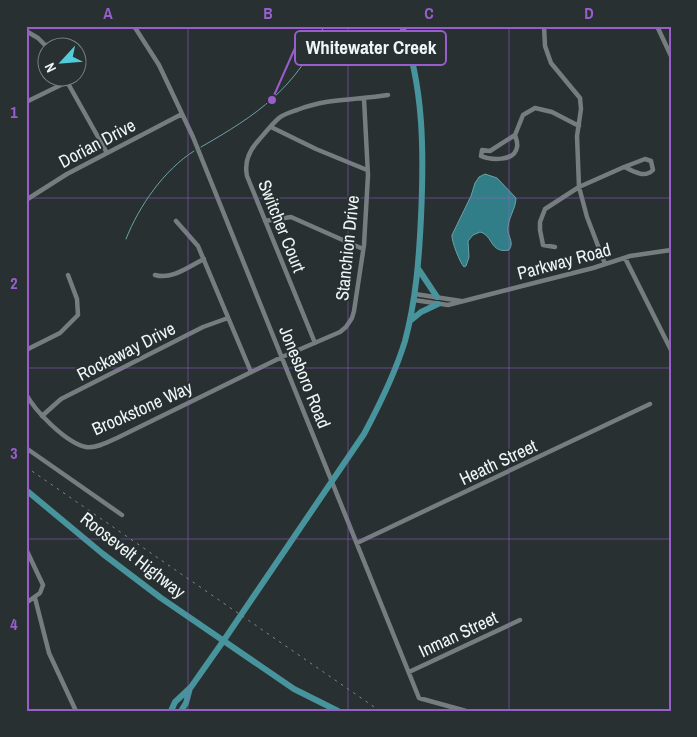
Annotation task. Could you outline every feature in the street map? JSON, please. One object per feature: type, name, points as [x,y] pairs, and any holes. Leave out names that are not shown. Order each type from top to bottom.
[{"type":"main road","points":[[171,711],[175,702],[191,687],[224,640],[364,434],[381,402],[398,362],[415,297],[418,270],[423,138],[417,83],[402,26]]},
{"type":"main road","points":[[410,321],[438,301],[418,270]]},
{"type":"main road","name":"Roosevelt Highway","points":[[26,490],[128,574],[294,689],[338,711]]},
{"type":"main road","points":[[181,711],[186,703],[191,687]]},
{"type":"street","name":"Jonesboro Road","points":[[134,26],[159,64],[182,114],[419,698],[466,711]]},
{"type":"street","points":[[544,26],[545,46],[551,63],[580,98],[581,109],[578,136],[579,187],[605,264]]},
{"type":"street","points":[[657,26],[671,56]]},
{"type":"street","points":[[28,30],[38,38]]},
{"type":"street","points":[[26,102],[51,88]]},
{"type":"street","points":[[70,88],[107,153]]},
{"type":"street","name":"Switcher Court","points":[[315,343],[247,176],[246,166],[251,149],[270,127],[288,113],[316,103],[345,98],[364,99],[388,95]]},
{"type":"street","name":"Stanchion Drive","points":[[282,357],[340,332],[352,318],[364,249],[368,170],[364,99]]},
{"type":"street","points":[[514,135],[518,147],[508,158],[486,158],[481,156],[482,150],[490,151],[514,135],[524,115],[535,108],[552,112],[579,126]]},
{"type":"street","name":"Dorian Drive","points":[[26,200],[66,174],[182,114]]},
{"type":"street","points":[[270,127],[316,149],[368,170]]},
{"type":"street","points":[[555,246],[543,245],[540,222],[545,209],[579,187],[644,158],[651,161],[653,170],[649,174],[642,175],[624,167]]},
{"type":"street","points":[[265,221],[291,217],[364,249]]},
{"type":"street","points":[[176,221],[198,246],[252,372]]},
{"type":"street","name":"Parkway Road","points":[[415,297],[438,301],[465,302],[625,258],[671,250]]},
{"type":"street","points":[[625,258],[671,350]]},
{"type":"street","points":[[154,275],[164,278],[174,275],[204,259]]},
{"type":"street","points":[[26,350],[60,333],[78,316],[77,299],[68,275]]},
{"type":"street","name":"Rockaway Drive","points":[[42,416],[61,400],[203,327],[228,318]]},
{"type":"street","name":"Brookstone Way","points":[[26,394],[42,416],[76,443],[87,447],[94,446],[119,437],[282,357]]},
{"type":"street","name":"Heath Street","points":[[357,543],[650,404]]},
{"type":"street","points":[[26,448],[122,515]]},
{"type":"street","points":[[26,549],[42,580],[43,588],[35,598],[26,603]]},
{"type":"street","points":[[35,598],[49,653],[76,711]]},
{"type":"street","name":"Inman Street","points":[[408,672],[520,620]]},
{"type":"water","points":[[485,174],[497,178],[516,198],[508,227],[511,245],[509,250],[498,249],[484,234],[480,232],[473,235],[468,241],[469,257],[464,267],[456,251],[452,235],[471,196],[475,183],[479,177]]},
{"type":"waterway","points":[[201,147],[240,123],[273,98],[301,67],[324,26]]},
{"type":"waterway","points":[[126,239],[145,202],[163,178],[194,151]]},
{"type":"railway","points":[[26,467],[380,711]]},
{"type":"place","name":"Whitewater Creek","points":[[272,100]]}]
